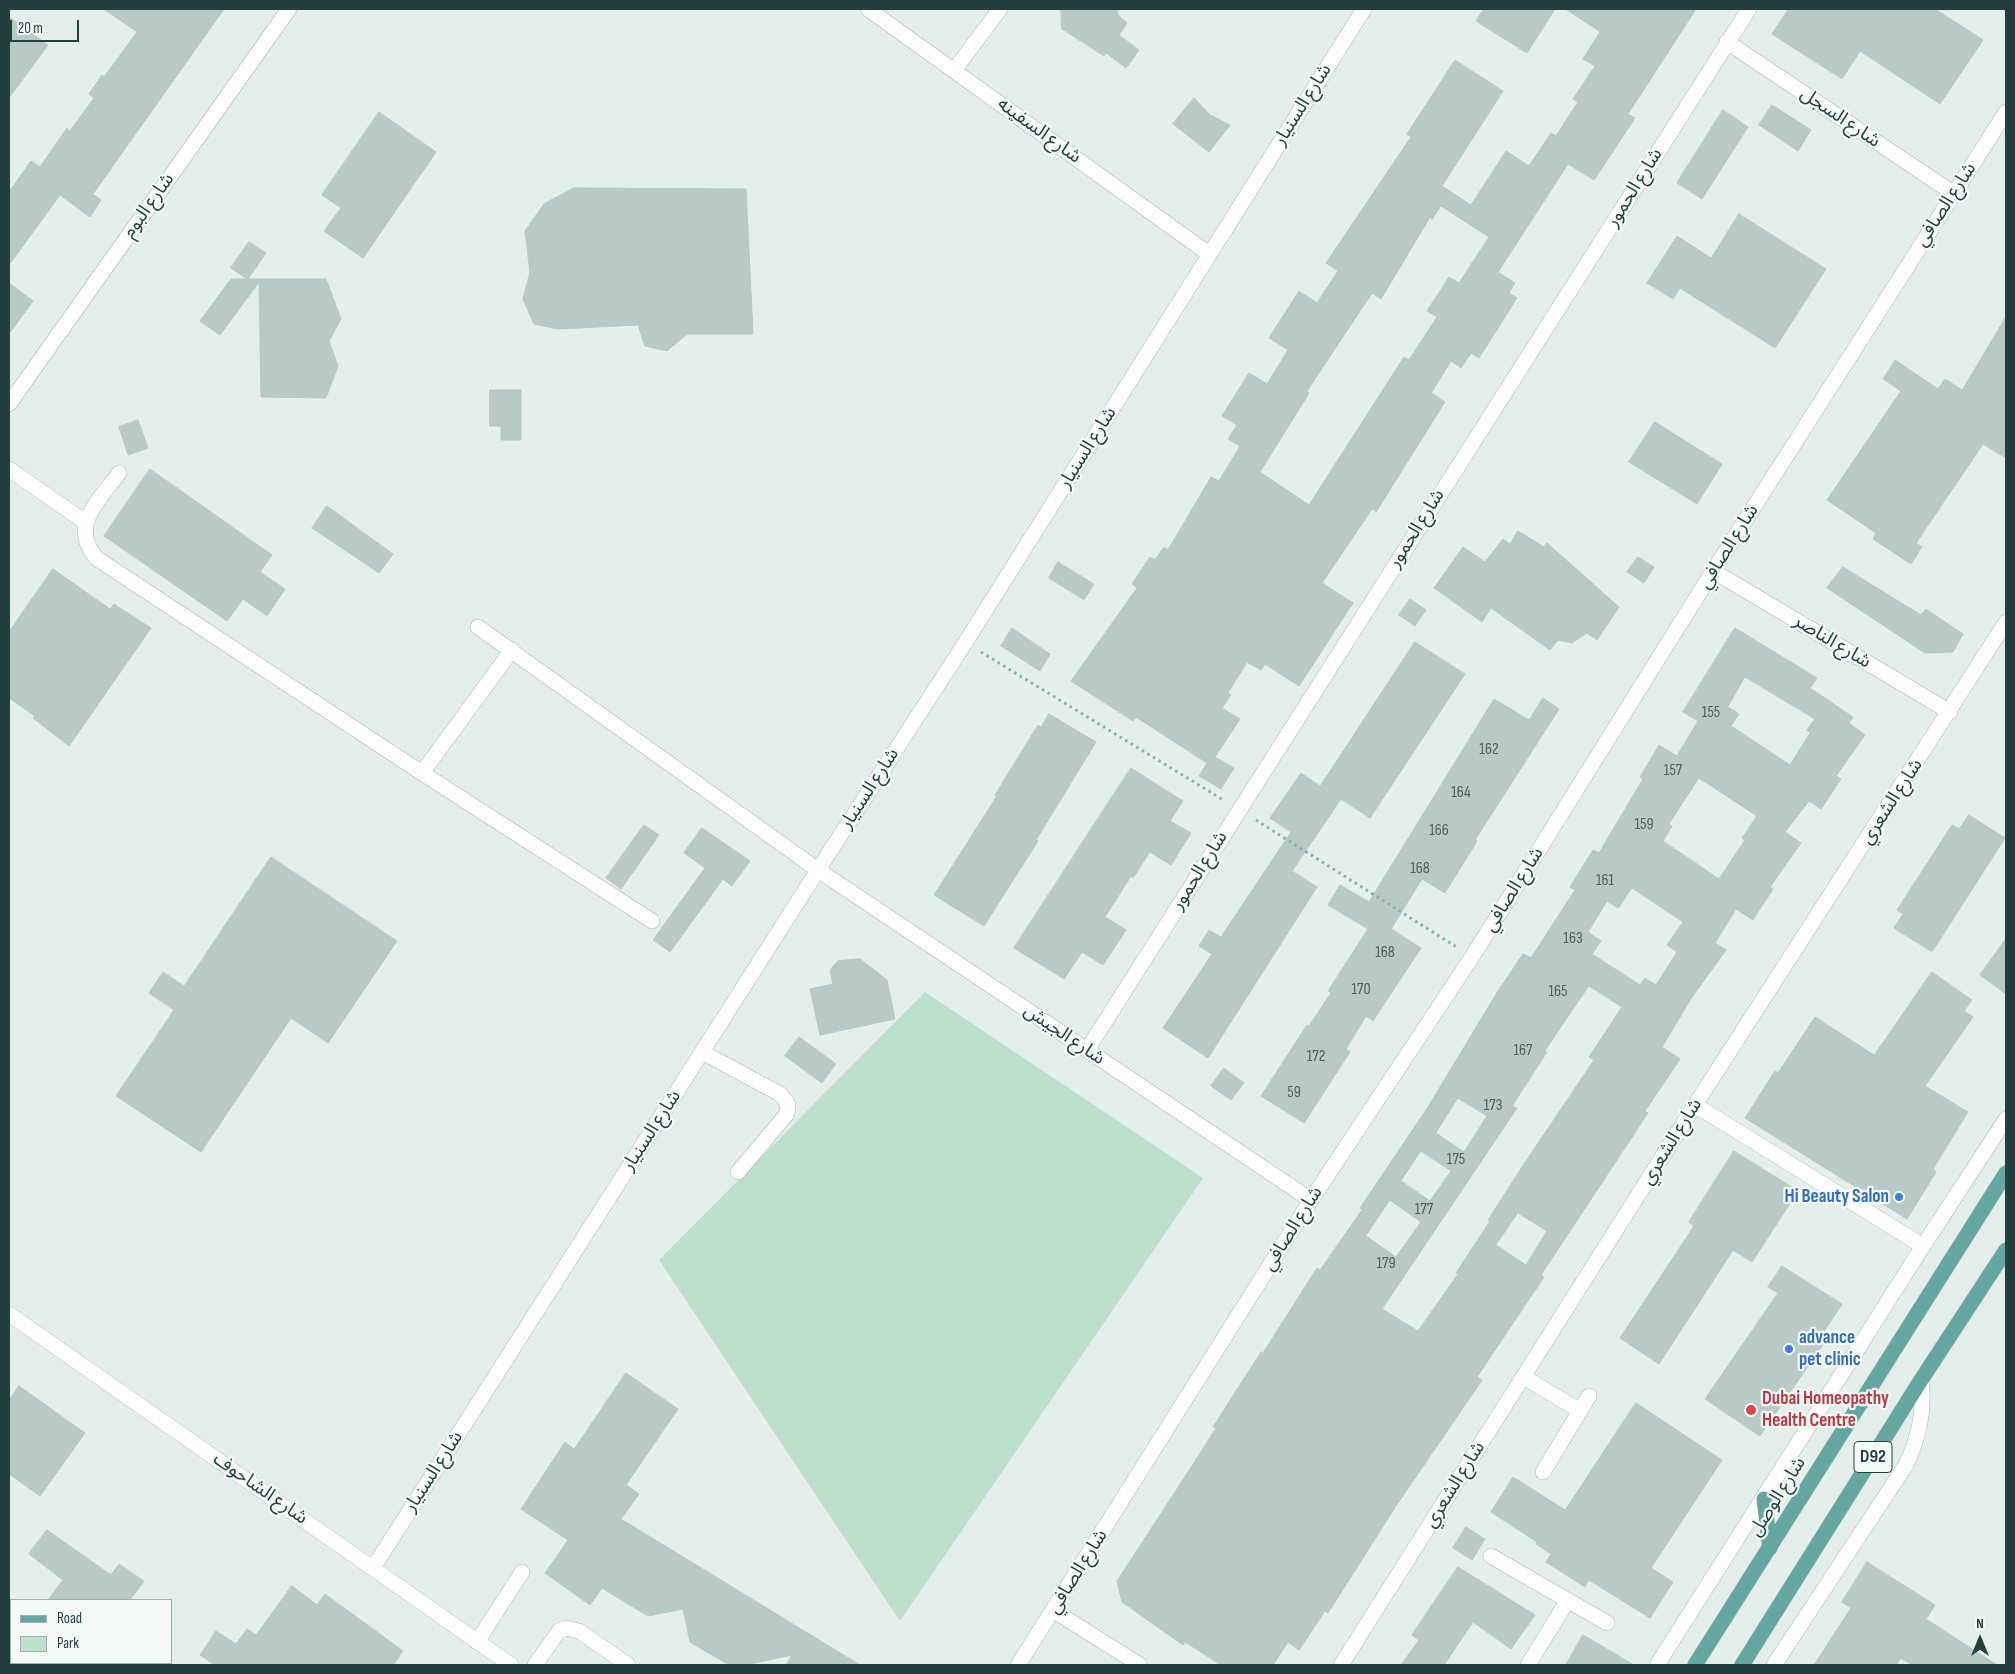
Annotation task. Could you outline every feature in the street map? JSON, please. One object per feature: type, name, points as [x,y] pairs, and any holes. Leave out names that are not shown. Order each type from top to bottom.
[{"type":"main road","name":"شارع الوصل","points":[[1695,1665],[2006,1173]]},
{"type":"main road","name":"D92","points":[[1742,1665],[2006,1250]]},
{"type":"main road","points":[[1764,1499],[1770,1548]]},
{"type":"street","name":"شارع البوم","points":[[9,404],[289,9]]},
{"type":"street","name":"شارع السفينه","points":[[868,9],[1209,254]]},
{"type":"street","points":[[954,69],[1000,9]]},
{"type":"street","name":"شارع السنيار","points":[[373,1568],[965,642],[1364,9]]},
{"type":"street","name":"شارع الحمور","points":[[1087,1050],[1749,9]]},
{"type":"street","name":"شارع السجل","points":[[1727,42],[1953,193]]},
{"type":"street","name":"شارع الصافي","points":[[1018,1665],[1054,1612],[1311,1200],[1472,957],[1714,571],[2006,112]]},
{"type":"street","points":[[9,469],[85,522]]},
{"type":"street","points":[[119,473],[85,522],[86,541],[90,550],[104,564],[422,773],[652,921]]},
{"type":"street","name":"شارع الناصر","points":[[1714,571],[1950,712]]},
{"type":"street","name":"شارع الشعري","points":[[1341,1665],[1695,1105],[1950,712],[2006,622]]},
{"type":"street","name":"شارع الجيش","points":[[478,627],[818,870],[1311,1200]]},
{"type":"street","points":[[422,773],[512,650]]},
{"type":"street","points":[[702,1052],[780,1094],[788,1104],[787,1114],[738,1172]]},
{"type":"street","points":[[1695,1105],[1923,1246]]},
{"type":"street","points":[[1657,1665],[1923,1246],[2006,1119]]},
{"type":"street","name":"شارع الشاحوف","points":[[9,1314],[511,1665]]},
{"type":"street","points":[[1524,1377],[1580,1411]]},
{"type":"street","points":[[1774,1665],[1906,1465],[1919,1432],[1922,1414],[1922,1380]]},
{"type":"street","points":[[1543,1472],[1588,1396]]},
{"type":"street","points":[[1491,1556],[1607,1623]]},
{"type":"street","points":[[477,1642],[522,1572]]},
{"type":"street","points":[[1528,1665],[1568,1600]]},
{"type":"street","points":[[1054,1612],[1140,1665]]},
{"type":"street","points":[[535,1665],[559,1631],[572,1628],[628,1665]]},
{"type":"path","points":[[965,642],[1239,810],[1472,957]]},
{"type":"green space","points":[[925,992],[1203,1178],[900,1621],[659,1260]]},
{"type":"building","points":[[104,9],[224,9],[93,194],[101,200],[90,217],[60,195],[9,265],[9,192],[31,161],[40,167],[67,128],[70,131],[94,98],[89,94],[137,32]]},
{"type":"building","points":[[1061,9],[1117,9],[1118,15],[1127,23],[1119,35],[1139,50],[1126,68],[1106,53],[1104,56],[1062,29]]},
{"type":"building","points":[[1484,9],[1555,9],[1527,53],[1476,21]]},
{"type":"building","points":[[1566,9],[1696,9],[1628,114],[1635,118],[1594,180],[1568,164],[1498,272],[1515,283],[1509,293],[1517,298],[1479,358],[1471,353],[1461,368],[1451,361],[1431,393],[1445,402],[1376,512],[1372,509],[1322,583],[1353,603],[1299,686],[1265,664],[1261,670],[1247,662],[1228,693],[1231,695],[1222,708],[1240,719],[1215,757],[1234,768],[1221,789],[1199,776],[1207,763],[1136,717],[1133,721],[1071,681],[1137,588],[1132,584],[1150,557],[1155,560],[1164,547],[1168,550],[1211,477],[1219,481],[1240,446],[1228,439],[1237,425],[1222,416],[1249,373],[1267,384],[1288,350],[1269,338],[1299,291],[1317,303],[1338,271],[1326,263],[1411,137],[1407,134],[1455,60],[1503,91],[1442,186],[1471,205],[1506,151],[1529,166],[1551,133],[1556,136],[1578,102],[1573,99],[1595,66],[1583,59],[1600,32]],"holes":[[[1441,206],[1489,237],[1459,283],[1449,277],[1427,311],[1437,317],[1409,360],[1404,357],[1309,505],[1260,472],[1309,393],[1307,391],[1372,293],[1381,299],[1430,217],[1432,219]]]},
{"type":"building","points":[[1789,9],[1935,9],[1983,40],[1940,104],[1860,51],[1842,79],[1772,34]]},
{"type":"building","points":[[9,17],[48,45],[9,98]]},
{"type":"building","points":[[1194,98],[1210,115],[1230,125],[1209,152],[1173,124]]},
{"type":"building","points":[[1772,105],[1811,130],[1798,151],[1759,125]]},
{"type":"building","points":[[1723,110],[1748,127],[1702,199],[1677,183]]},
{"type":"building","points":[[379,112],[436,152],[363,258],[324,231],[341,208],[322,195]]},
{"type":"building","points":[[574,188],[746,189],[753,334],[687,334],[667,351],[645,346],[638,325],[558,329],[534,324],[523,299],[530,272],[525,231],[544,204]]},
{"type":"building","points":[[1739,214],[1826,269],[1775,348],[1680,288],[1673,299],[1647,283],[1677,236],[1711,258]]},
{"type":"building","points":[[249,242],[266,253],[248,279],[326,279],[341,319],[329,341],[338,366],[326,398],[261,397],[259,282],[220,335],[200,321],[231,279],[247,279],[231,268]]},
{"type":"building","points":[[9,283],[33,301],[9,334]]},
{"type":"building","points":[[2006,317],[2006,458],[1983,444],[1916,543],[1922,547],[1911,564],[1873,539],[1876,533],[1827,500],[1901,391],[1883,379],[1895,360],[1938,389],[1945,379],[1962,390]]},
{"type":"building","points":[[490,390],[521,390],[521,440],[501,440],[501,426],[490,426]]},
{"type":"building","points":[[138,420],[148,448],[128,455],[119,427]]},
{"type":"building","points":[[1655,422],[1722,464],[1697,504],[1629,462]]},
{"type":"building","points":[[150,469],[272,555],[260,572],[285,589],[267,616],[243,599],[227,621],[104,536]]},
{"type":"building","points":[[327,506],[393,554],[379,573],[312,528]]},
{"type":"building","points":[[1518,531],[1544,547],[1547,543],[1619,607],[1597,640],[1587,633],[1572,643],[1558,640],[1550,650],[1491,608],[1482,622],[1434,588],[1463,547],[1485,562],[1503,539],[1510,544]]},
{"type":"building","points":[[1638,557],[1654,567],[1644,583],[1627,572]]},
{"type":"building","points":[[1058,562],[1094,584],[1084,600],[1049,578]]},
{"type":"building","points":[[1843,567],[1921,615],[1926,609],[1963,634],[1953,652],[1925,653],[1827,588]]},
{"type":"building","points":[[53,569],[110,609],[114,604],[151,628],[69,746],[33,718],[35,716],[9,698],[9,632]]},
{"type":"building","points":[[1410,599],[1426,610],[1415,626],[1399,615]]},
{"type":"building","points":[[1012,628],[1050,654],[1040,671],[1001,646]]},
{"type":"building","points":[[1735,628],[1817,678],[1810,688],[1853,717],[1849,723],[1865,735],[1836,776],[1841,779],[1821,809],[1809,801],[1785,832],[1801,843],[1770,887],[1773,889],[1753,920],[1736,909],[1715,943],[1726,950],[1692,997],[1662,1047],[1680,1059],[1645,1111],[1648,1113],[1541,1275],[1544,1277],[1477,1377],[1482,1380],[1394,1509],[1328,1613],[1325,1611],[1299,1650],[1288,1642],[1273,1665],[1221,1665],[1185,1642],[1183,1645],[1122,1602],[1117,1581],[1201,1452],[1216,1428],[1213,1427],[1261,1352],[1263,1353],[1317,1268],[1320,1270],[1362,1210],[1360,1208],[1428,1107],[1498,991],[1523,954],[1531,958],[1575,890],[1570,887],[1593,850],[1599,853],[1643,779],[1640,777],[1659,745],[1677,756],[1698,721],[1683,712]],"holes":[[[1745,677],[1815,719],[1807,730],[1810,733],[1790,765],[1731,726],[1739,714],[1728,707]],[[1699,778],[1757,816],[1742,838],[1745,840],[1719,879],[1663,841],[1672,826],[1669,824]],[[1632,888],[1683,922],[1667,945],[1677,952],[1656,985],[1645,978],[1640,985],[1592,954],[1601,941],[1588,932],[1607,901],[1618,908]],[[1589,986],[1622,1007],[1589,1057],[1594,1060],[1488,1220],[1490,1221],[1456,1273],[1458,1274],[1418,1331],[1382,1309],[1517,1108],[1512,1106],[1547,1052],[1545,1051]],[[1458,1098],[1487,1116],[1464,1152],[1436,1133]],[[1421,1151],[1451,1171],[1430,1201],[1401,1181]],[[1390,1200],[1421,1222],[1396,1257],[1366,1236]],[[1518,1213],[1547,1231],[1526,1265],[1496,1245]]]},
{"type":"building","points":[[1415,642],[1465,674],[1370,818],[1341,799],[1292,871],[1317,887],[1208,1058],[1163,1028],[1212,954],[1199,946],[1209,930],[1221,937],[1291,832],[1270,818],[1301,773],[1320,786]]},
{"type":"building","points":[[1543,698],[1559,709],[1475,840],[1477,841],[1445,893],[1422,879],[1391,929],[1421,948],[1373,1021],[1366,1016],[1346,1049],[1350,1052],[1304,1123],[1261,1096],[1307,1025],[1309,1026],[1331,993],[1328,991],[1368,929],[1328,905],[1340,885],[1369,902],[1494,699],[1529,720]]},
{"type":"building","points":[[1049,714],[1096,742],[1036,840],[1038,841],[984,926],[934,895],[997,796],[995,795],[1038,725],[1041,727]]},
{"type":"building","points":[[1131,768],[1183,801],[1170,821],[1191,833],[1171,865],[1150,852],[1133,878],[1131,876],[1105,917],[1126,930],[1103,965],[1082,952],[1064,979],[1014,948]]},
{"type":"building","points":[[1969,815],[2005,838],[1932,952],[1894,928],[1903,914],[1897,910],[1952,825],[1959,829]]},
{"type":"building","points":[[644,825],[659,835],[621,889],[606,878]]},
{"type":"building","points":[[702,828],[750,861],[732,886],[723,879],[670,952],[653,940],[705,868],[684,853]]},
{"type":"building","points":[[271,857],[397,941],[328,1043],[291,1018],[201,1152],[116,1096],[174,1010],[149,993],[163,972],[184,986]]},
{"type":"building","points":[[2006,939],[2006,994],[1980,975]]},
{"type":"building","points":[[860,959],[887,980],[895,1019],[820,1035],[810,989],[833,984],[830,970],[838,961]]},
{"type":"building","points":[[1932,972],[1972,1000],[1964,1011],[1973,1017],[1925,1086],[1968,1112],[1933,1169],[1936,1172],[1907,1219],[1745,1118],[1775,1071],[1778,1073],[1815,1017],[1874,1055]]},
{"type":"building","points":[[799,1037],[836,1064],[822,1083],[785,1056]]},
{"type":"building","points":[[1224,1068],[1244,1083],[1231,1100],[1211,1086]]},
{"type":"building","points":[[1734,1151],[1798,1191],[1752,1262],[1733,1250],[1659,1364],[1620,1338],[1694,1226],[1689,1222]]},
{"type":"building","points":[[1782,1266],[1842,1304],[1821,1336],[1826,1340],[1760,1436],[1705,1399],[1778,1293],[1768,1287]]},
{"type":"building","points":[[626,1373],[678,1409],[626,1485],[639,1494],[621,1519],[860,1665],[786,1665],[792,1655],[745,1665],[729,1665],[690,1642],[683,1609],[648,1616],[602,1588],[590,1605],[545,1573],[568,1540],[521,1509],[565,1442],[574,1449]]},
{"type":"building","points":[[19,1386],[85,1433],[40,1496],[9,1474],[9,1401]]},
{"type":"building","points":[[1636,1403],[1722,1460],[1651,1568],[1673,1582],[1650,1618],[1589,1580],[1585,1587],[1546,1562],[1551,1554],[1536,1544],[1537,1542],[1491,1512],[1513,1477],[1565,1510]]},
{"type":"building","points":[[1466,1527],[1485,1539],[1472,1560],[1453,1548]]},
{"type":"building","points":[[47,1530],[111,1575],[119,1564],[144,1581],[131,1599],[49,1599],[63,1580],[29,1554]]},
{"type":"building","points":[[1867,1562],[1935,1605],[1926,1619],[1997,1665],[1912,1665],[1901,1658],[1896,1665],[1814,1665],[1851,1608],[1842,1602]]},
{"type":"building","points":[[1458,1567],[1535,1615],[1511,1649],[1473,1622],[1444,1665],[1401,1665],[1419,1640],[1412,1635]]},
{"type":"building","points":[[292,1586],[317,1605],[325,1594],[403,1651],[393,1665],[215,1665],[200,1655],[216,1631],[236,1644],[247,1629],[256,1635]]},
{"type":"building","points":[[1583,1635],[1634,1665],[1566,1665]]},
{"type":"place","name":"Hi Beauty Salon","points":[[1899,1197]]},
{"type":"place","name":"advance pet clinic","points":[[1789,1349]]},
{"type":"place","name":"Dubai Homeopathy Health Centre","points":[[1751,1410]]}]
